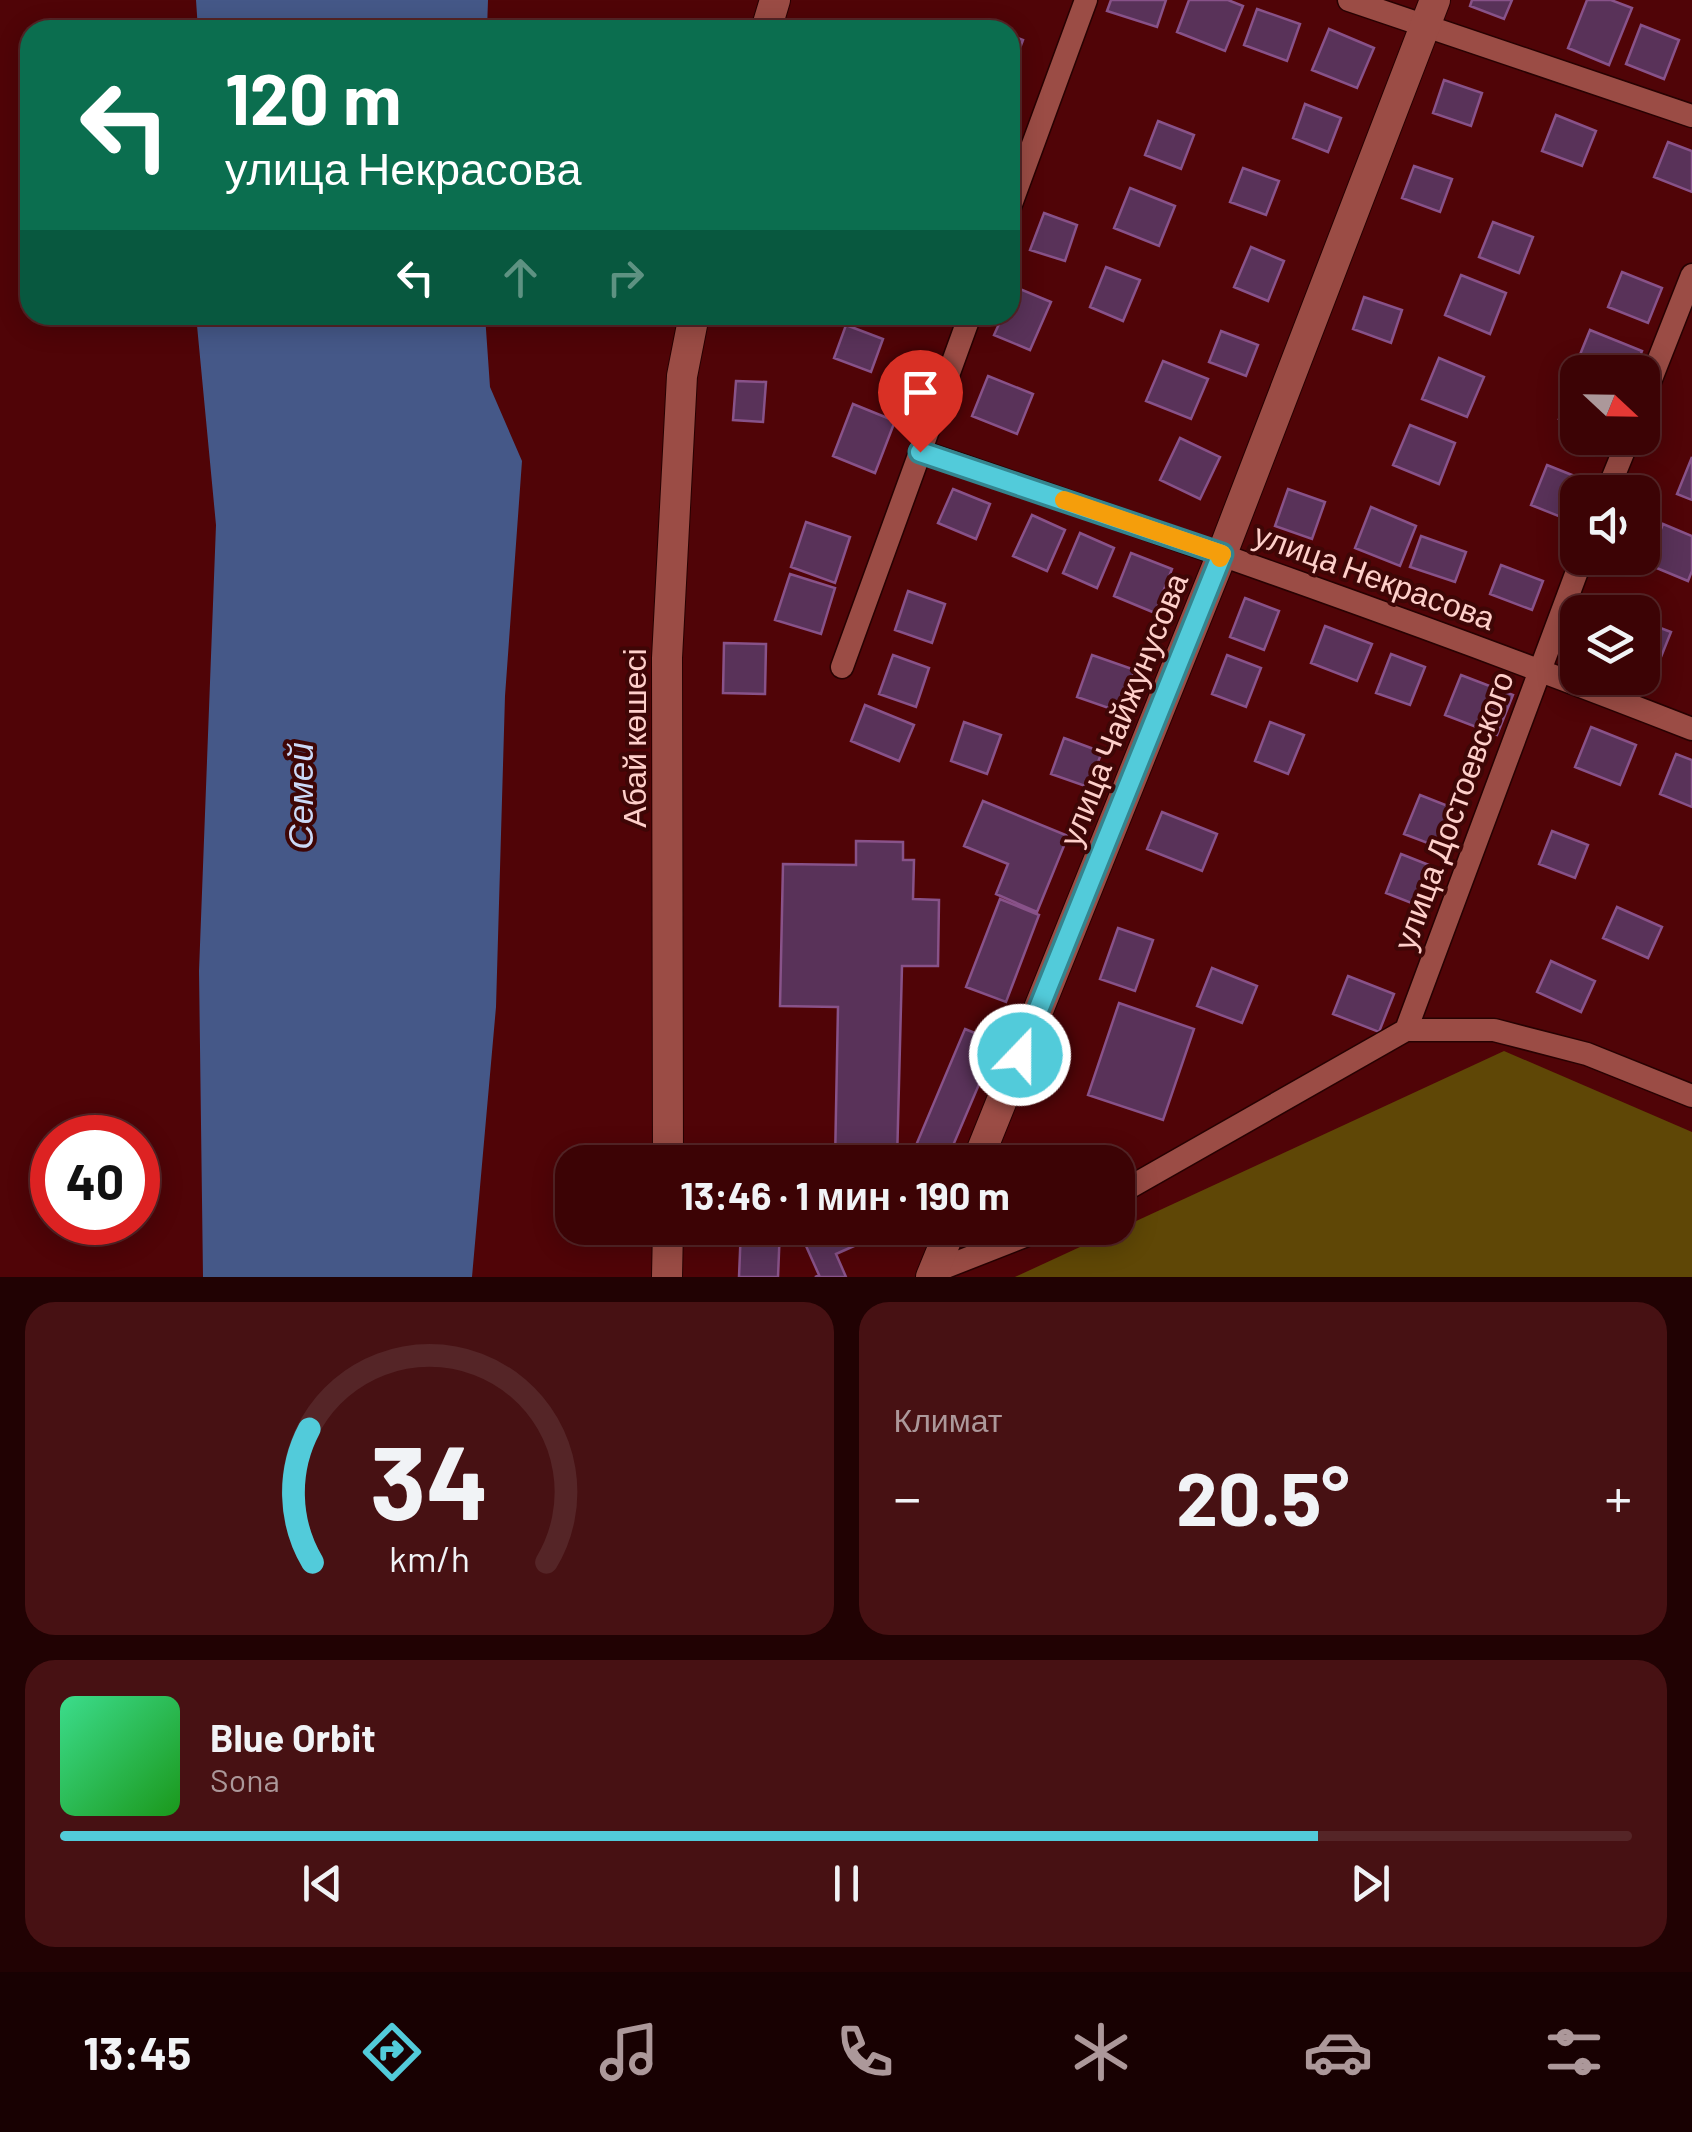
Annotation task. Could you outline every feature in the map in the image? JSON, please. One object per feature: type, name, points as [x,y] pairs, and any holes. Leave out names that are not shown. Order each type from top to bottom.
[{"type":"street","points":[[1020,179],[1086,0]]},
{"type":"street","points":[[1349,0],[1430,13],[1692,116]]},
{"type":"street","name":"улица Чайжунусова","points":[[984,1145],[1222,554],[1430,13]]},
{"type":"street","points":[[1660,356],[1692,274]]},
{"type":"street","name":"Абай көшесі","points":[[668,1145],[668,658],[682,376],[692,325]]},
{"type":"street","points":[[842,667],[966,325]]},
{"type":"street","name":"улица Некрасова","points":[[920,452],[1222,554],[1692,729]]},
{"type":"street","name":"улица Достоевского","points":[[1406,1030],[1575,575]]},
{"type":"street","points":[[1135,1184],[1406,1030],[1494,1030],[1587,1054],[1692,1096]]},
{"type":"street","points":[[668,1245],[668,1277]]},
{"type":"street","points":[[932,1275],[944,1245]]},
{"type":"street","points":[[932,1275],[1004,1245]]},
{"type":"shaded area","points":[[1504,1051],[1692,1132],[1692,1277],[1015,1277],[1084,1245],[1135,1245],[1135,1222]]},
{"type":"water","points":[[196,0],[488,0],[487,20],[197,20]]},
{"type":"water","name":"Семей","points":[[197,325],[486,325],[490,387],[522,461],[505,696],[496,1007],[472,1277],[203,1277],[199,971],[216,525]]},
{"type":"building","points":[[1111,0],[1166,0],[1157,27],[1107,11]]},
{"type":"building","points":[[1189,0],[1228,0],[1243,6],[1225,51],[1177,32]]},
{"type":"building","points":[[1472,0],[1512,0],[1504,19],[1470,6]]},
{"type":"building","points":[[1587,0],[1611,0],[1632,8],[1609,65],[1568,48]]},
{"type":"building","points":[[1257,9],[1300,24],[1287,61],[1244,45]]},
{"type":"building","points":[[1641,25],[1679,40],[1664,79],[1626,64]]},
{"type":"building","points":[[1329,29],[1374,48],[1357,88],[1312,70]]},
{"type":"building","points":[[1444,80],[1482,93],[1471,126],[1433,113]]},
{"type":"building","points":[[1305,104],[1341,118],[1328,152],[1293,138]]},
{"type":"building","points":[[1556,115],[1596,131],[1582,166],[1542,151]]},
{"type":"building","points":[[1158,121],[1194,135],[1181,169],[1145,155]]},
{"type":"building","points":[[1668,142],[1692,151],[1692,192],[1654,177]]},
{"type":"building","points":[[1414,166],[1452,179],[1440,212],[1402,198]]},
{"type":"building","points":[[1243,168],[1279,181],[1266,215],[1230,202]]},
{"type":"building","points":[[1130,188],[1175,206],[1159,246],[1114,228]]},
{"type":"building","points":[[1044,213],[1077,225],[1065,261],[1030,250]]},
{"type":"building","points":[[1493,222],[1533,237],[1519,273],[1479,257]]},
{"type":"building","points":[[1251,247],[1284,261],[1268,301],[1234,287]]},
{"type":"building","points":[[1106,267],[1140,280],[1123,321],[1090,307]]},
{"type":"building","points":[[1622,272],[1662,288],[1648,323],[1608,307]]},
{"type":"building","points":[[1461,275],[1506,293],[1490,334],[1445,315]]},
{"type":"building","points":[[1020,289],[1051,302],[1030,350],[994,335],[998,325],[1020,325]]},
{"type":"building","points":[[1364,297],[1402,310],[1391,343],[1353,329]]},
{"type":"building","points":[[846,325],[883,339],[871,372],[834,358]]},
{"type":"building","points":[[1590,330],[1642,351],[1640,355],[1580,355]]},
{"type":"building","points":[[1221,331],[1258,345],[1246,376],[1209,362]]},
{"type":"building","points":[[1439,358],[1484,377],[1467,417],[1422,399]]},
{"type":"building","points":[[1163,361],[1208,379],[1191,419],[1146,401]]},
{"type":"building","points":[[988,376],[1033,394],[1017,434],[972,416]]},
{"type":"building","points":[[736,381],[766,382],[763,422],[733,420]]},
{"type":"building","points":[[853,404],[895,421],[875,473],[833,456]]},
{"type":"building","points":[[1410,425],[1455,443],[1439,484],[1393,465]]},
{"type":"building","points":[[1180,438],[1220,457],[1200,499],[1160,480]]},
{"type":"building","points":[[1692,457],[1692,500],[1677,494]]},
{"type":"building","points":[[1547,465],[1572,475],[1560,475],[1560,517],[1531,505]]},
{"type":"building","points":[[953,489],[990,504],[976,539],[938,523]]},
{"type":"building","points":[[1288,489],[1325,502],[1312,539],[1275,526]]},
{"type":"building","points":[[1371,507],[1416,526],[1400,566],[1355,548]]},
{"type":"building","points":[[1032,515],[1065,530],[1047,571],[1013,556]]},
{"type":"building","points":[[806,522],[850,537],[835,583],[791,567]]},
{"type":"building","points":[[1663,524],[1692,536],[1692,571],[1688,581],[1660,569]]},
{"type":"building","points":[[1080,533],[1114,548],[1097,588],[1063,573]]},
{"type":"building","points":[[1421,536],[1466,552],[1455,582],[1410,567]]},
{"type":"building","points":[[1131,553],[1172,569],[1155,613],[1114,596]]},
{"type":"building","points":[[1501,565],[1543,581],[1532,610],[1490,594]]},
{"type":"building","points":[[790,574],[835,588],[821,634],[775,620]]},
{"type":"building","points":[[908,591],[945,604],[932,643],[895,630]]},
{"type":"building","points":[[1245,598],[1279,611],[1264,650],[1230,637]]},
{"type":"building","points":[[1325,626],[1372,644],[1357,681],[1311,663]]},
{"type":"building","points":[[1660,628],[1671,632],[1660,660]]},
{"type":"building","points":[[724,643],[766,644],[765,694],[723,693]]},
{"type":"building","points":[[1391,654],[1425,667],[1410,705],[1376,693]]},
{"type":"building","points":[[893,655],[929,668],[916,707],[879,694]]},
{"type":"building","points":[[1092,655],[1135,670],[1120,712],[1077,697]]},
{"type":"building","points":[[1227,655],[1261,668],[1246,707],[1212,694]]},
{"type":"building","points":[[1461,675],[1513,695],[1497,735],[1445,715]]},
{"type":"building","points":[[865,705],[914,725],[899,761],[851,741]]},
{"type":"building","points":[[964,722],[1001,735],[987,774],[951,761]]},
{"type":"building","points":[[1270,722],[1304,735],[1288,774],[1255,761]]},
{"type":"building","points":[[1591,727],[1636,745],[1620,785],[1575,767]]},
{"type":"building","points":[[1064,738],[1102,752],[1088,787],[1051,774]]},
{"type":"building","points":[[1676,754],[1692,760],[1692,807],[1660,794]]},
{"type":"building","points":[[1420,795],[1453,808],[1438,847],[1404,834]]},
{"type":"building","points":[[983,801],[1068,836],[1037,912],[996,894],[1008,864],[964,846]]},
{"type":"building","points":[[1162,812],[1217,834],[1202,871],[1147,849]]},
{"type":"building","points":[[1552,831],[1588,845],[1575,878],[1539,864]]},
{"type":"building","points":[[856,841],[903,842],[903,860],[914,860],[913,899],[939,900],[938,966],[902,966],[897,1145],[835,1145],[838,1007],[780,1006],[783,864],[856,865]]},
{"type":"building","points":[[1401,854],[1434,867],[1419,906],[1386,893]]},
{"type":"building","points":[[1000,899],[1039,915],[1006,1002],[966,987]]},
{"type":"building","points":[[1617,907],[1662,927],[1648,958],[1603,938]]},
{"type":"building","points":[[1118,928],[1153,940],[1135,991],[1100,979]]},
{"type":"building","points":[[1551,961],[1595,981],[1581,1012],[1537,992]]},
{"type":"building","points":[[1212,968],[1257,986],[1242,1023],[1197,1006]]},
{"type":"building","points":[[1348,976],[1394,994],[1379,1032],[1333,1014]]},
{"type":"building","points":[[1119,1003],[1194,1029],[1163,1120],[1088,1095]]},
{"type":"building","points":[[965,1029],[997,1042],[953,1145],[916,1145]]},
{"type":"building","points":[[740,1245],[779,1245],[778,1277],[739,1277]]},
{"type":"building","points":[[806,1245],[856,1245],[836,1254],[846,1277],[815,1277],[819,1275]]},
{"type":"slow traffic","points":[[1064,500],[1222,554],[1220,558]]},
{"type":"route","points":[[920,452],[1222,554],[1020,1055]]}]
